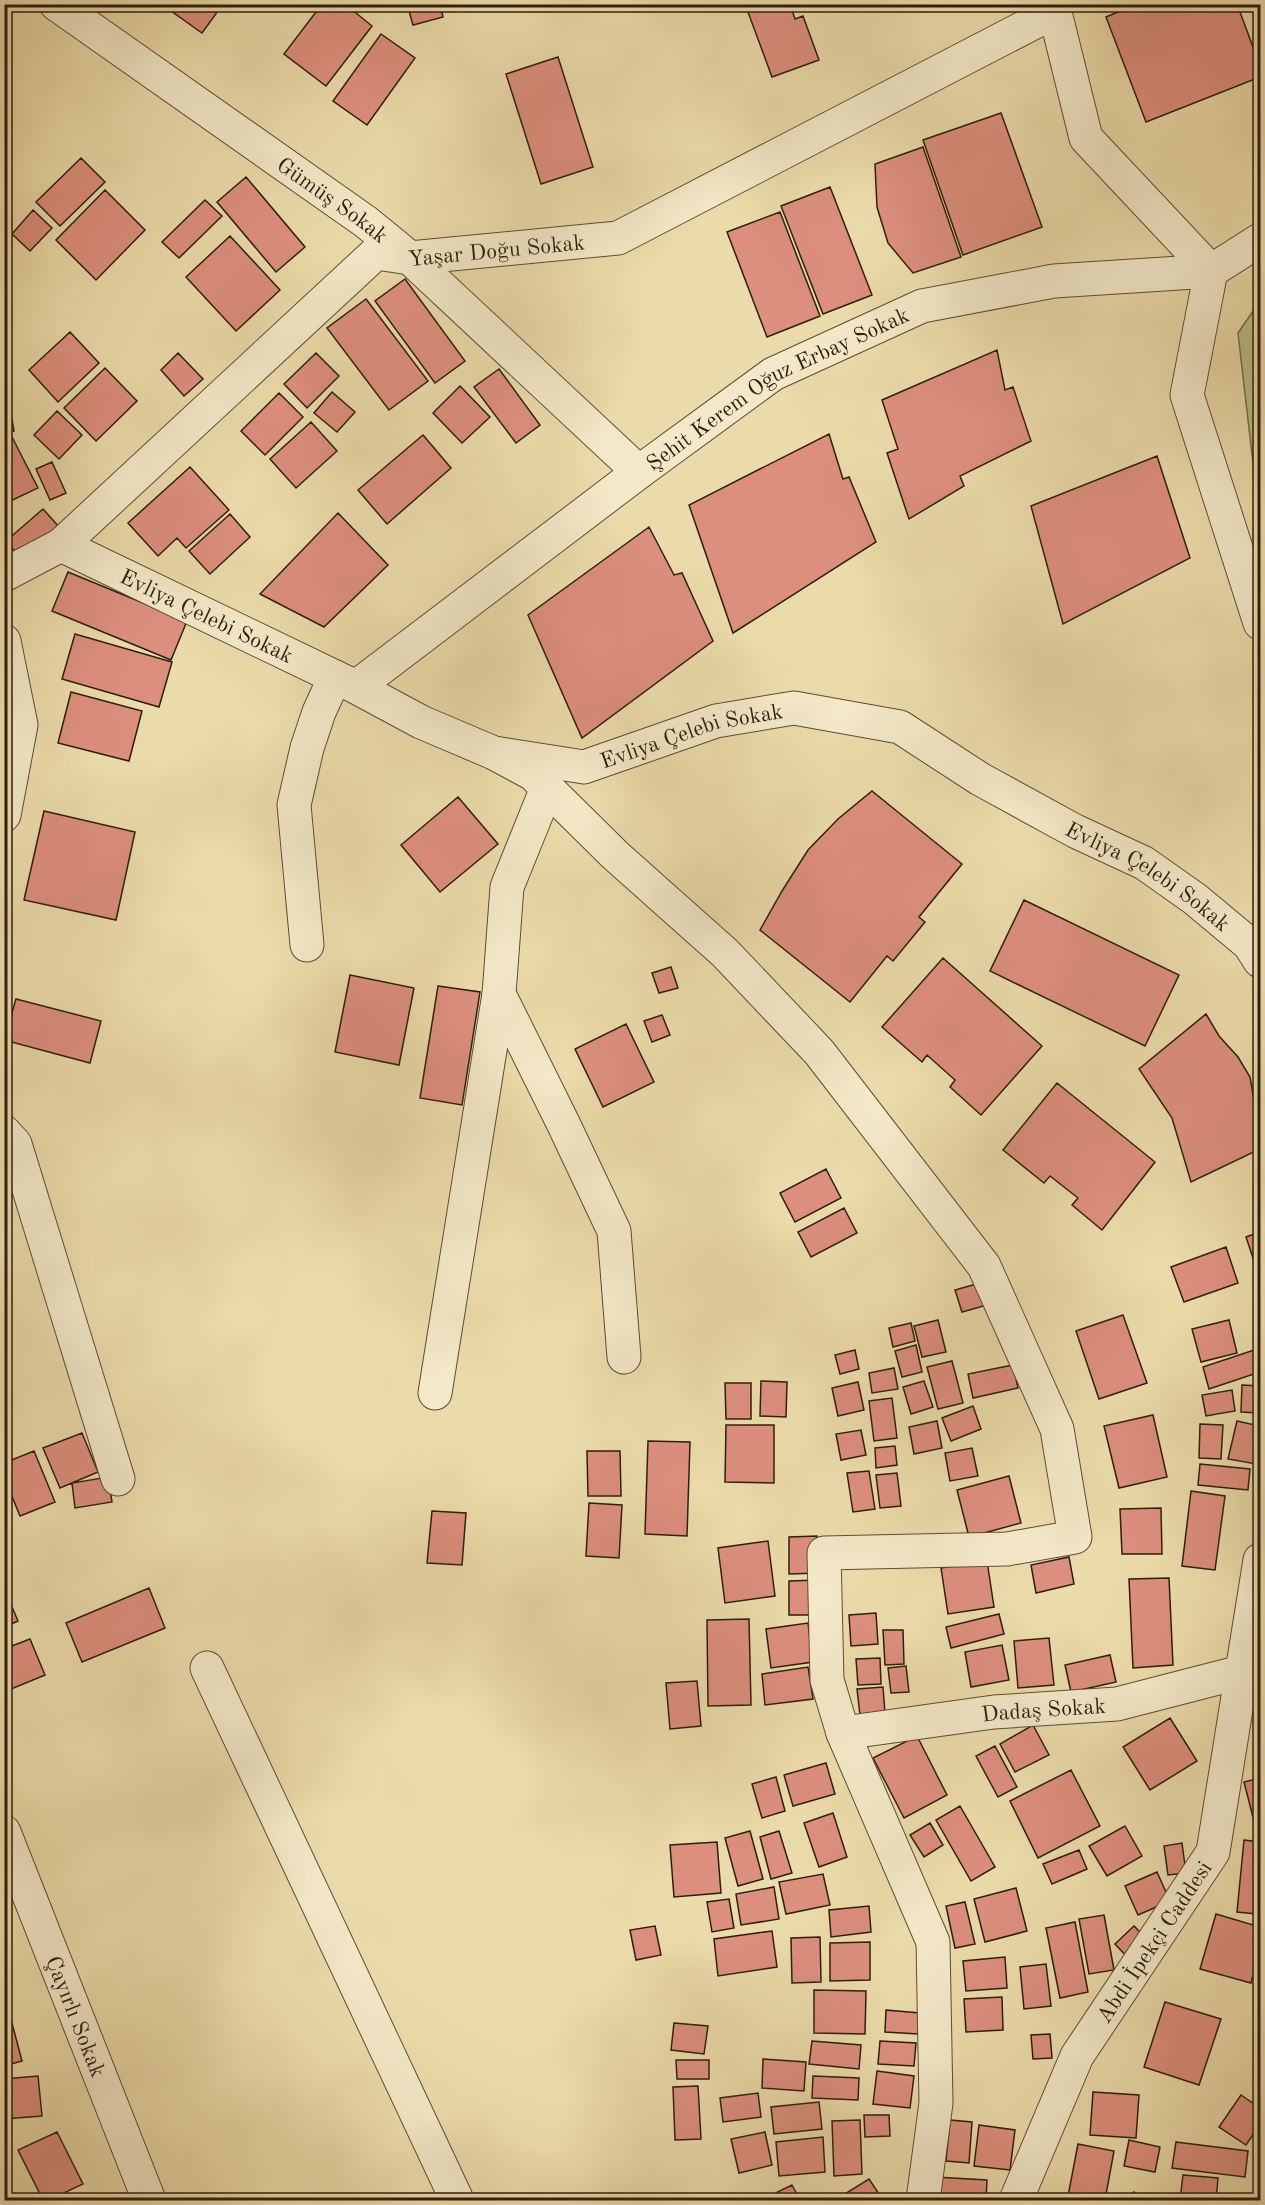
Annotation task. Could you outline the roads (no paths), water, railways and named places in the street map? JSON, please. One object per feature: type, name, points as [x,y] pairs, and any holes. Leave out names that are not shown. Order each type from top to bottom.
[{"type":"street","name":"Gümüş Sokak","points":[[56,4],[366,222],[410,258],[639,471]]},
{"type":"street","name":"Yaşar Doğu Sokak","points":[[4,574],[61,545],[376,253],[410,258],[618,238],[1053,8],[1086,138],[1211,271]]},
{"type":"street","name":"Şehit Kerem Oğuz Erbay Sokak","points":[[346,682],[773,374],[921,306],[1054,281],[1211,271],[1260,240]]},
{"type":"street","points":[[1211,271],[1187,395],[1260,623]]},
{"type":"street","name":"Evliya Çelebi Sokak","points":[[61,545],[346,682],[421,722],[494,753],[584,767],[716,721],[794,708],[900,727],[980,779],[1075,831],[1144,864],[1213,914],[1249,945],[1260,961]]},
{"type":"street","points":[[4,641],[21,725],[4,815]]},
{"type":"street","points":[[307,945],[294,805],[307,748],[319,712],[346,682]]},
{"type":"street","points":[[494,753],[533,774],[615,855],[725,953],[819,1052],[984,1266],[1057,1429],[1075,1537],[1007,1549],[824,1553],[827,1680],[843,1733],[933,1942],[936,2103],[923,2200]]},
{"type":"street","points":[[435,1393],[499,994],[507,887],[547,788]]},
{"type":"street","points":[[499,994],[614,1231],[624,1357]]},
{"type":"street","points":[[4,1132],[15,1144],[118,1479]]},
{"type":"street","name":"Abdi İpekçi Caddesi","points":[[1016,2200],[1077,2056],[1213,1852],[1260,1560]]},
{"type":"street","points":[[207,1668],[457,2200]]},
{"type":"street","name":"Dadaş Sokak","points":[[843,1733],[994,1712],[1118,1704],[1241,1672]]},
{"type":"street","name":"Çayırlı Sokak","points":[[4,1832],[148,2200]]}]
